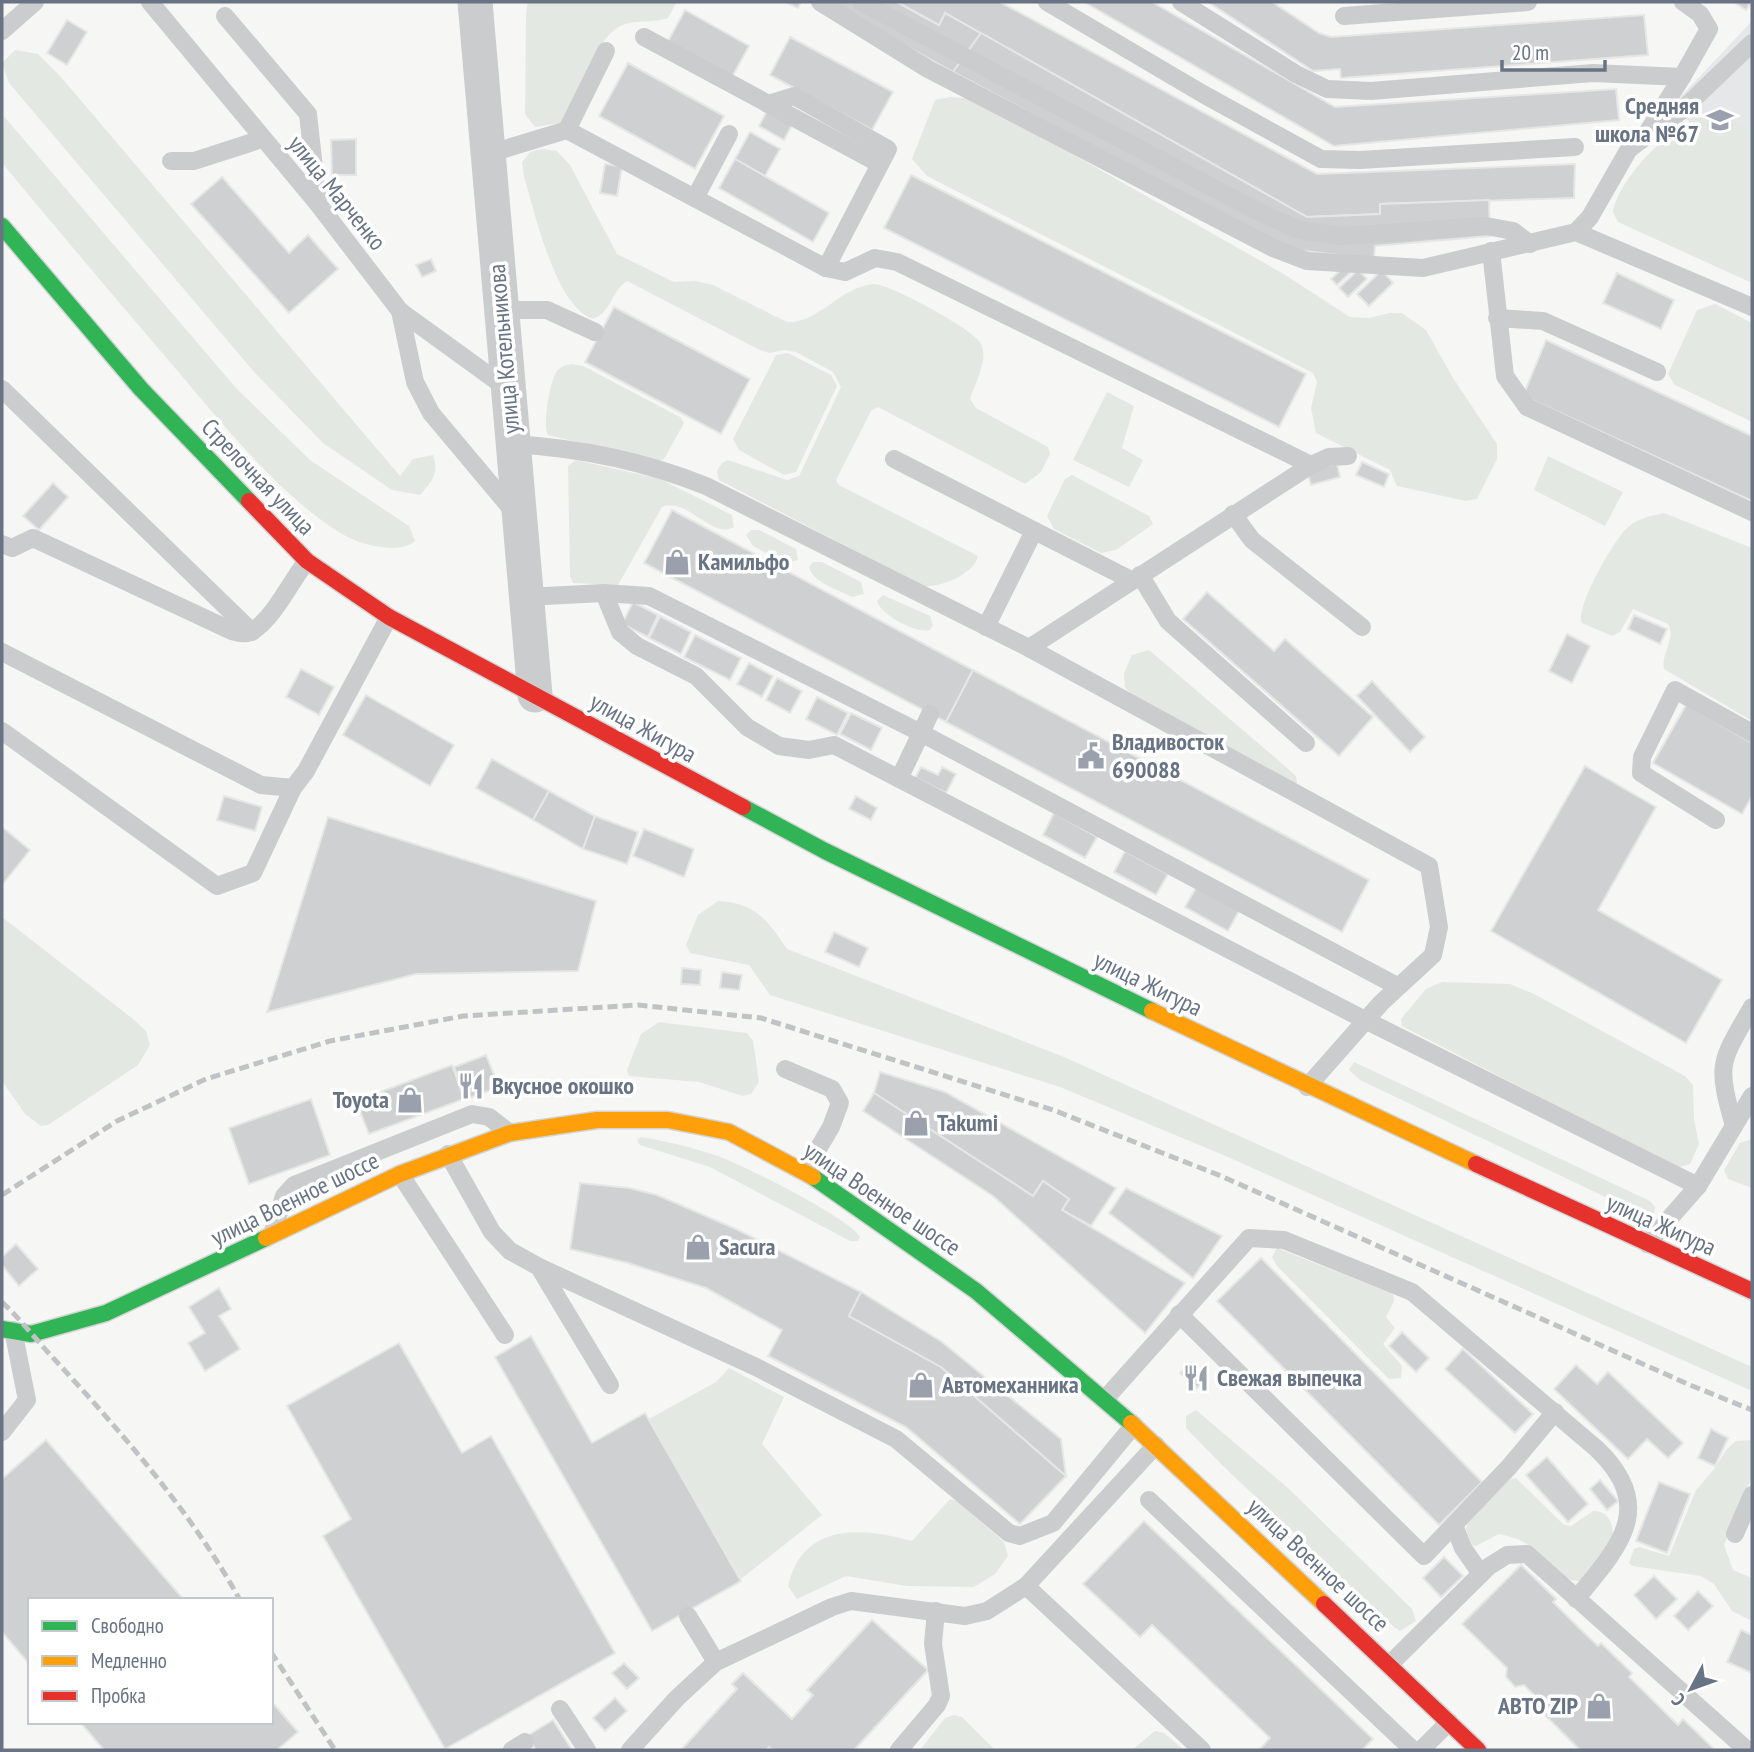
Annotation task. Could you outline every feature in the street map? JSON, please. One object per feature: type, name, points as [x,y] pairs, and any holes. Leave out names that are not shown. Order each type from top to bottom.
[{"type":"main road","name":"Стрелочная улица","points":[[2,226],[141,389],[307,561],[389,617],[535,695]]},
{"type":"main road","name":"улица Жигура","points":[[535,695],[825,851],[1307,1087],[1752,1291]]},
{"type":"main road","name":"улица Военное шоссе","points":[[7,1330],[31,1334],[106,1313],[400,1174],[447,1154],[510,1133],[597,1120],[668,1120],[729,1132],[805,1171],[975,1291],[1156,1445],[1478,1750]]},
{"type":"street","name":"улица Котельникова","points":[[475,2],[535,695]]},
{"type":"lane","points":[[2,31],[35,2]]},
{"type":"lane","name":"улица Марченко","points":[[150,2],[318,204],[400,311],[509,390]]},
{"type":"lane","points":[[820,2],[928,69],[1273,248],[1307,261],[1423,268],[1576,232],[1590,217],[1629,149],[1680,112],[1752,43]]},
{"type":"lane","points":[[860,2],[1261,213],[1299,230],[1341,236],[1486,226],[1513,230],[1530,244]]},
{"type":"lane","points":[[1047,2],[1203,94],[1321,159],[1360,160],[1575,147]]},
{"type":"lane","points":[[1181,2],[1296,75],[1327,89],[1371,92],[1593,73],[1682,77]]},
{"type":"lane","points":[[1344,16],[1528,2]]},
{"type":"lane","points":[[1645,136],[1709,29],[1700,14],[1683,2]]},
{"type":"lane","points":[[225,16],[308,114],[318,204]]},
{"type":"lane","points":[[644,37],[768,104],[794,96],[888,149],[826,268]]},
{"type":"lane","points":[[567,130],[606,51]]},
{"type":"lane","points":[[488,154],[567,130],[826,268],[845,272],[875,258],[897,262],[1311,465]]},
{"type":"lane","points":[[695,198],[729,134]]},
{"type":"lane","points":[[171,161],[194,160],[262,139]]},
{"type":"lane","points":[[1576,232],[1752,307]]},
{"type":"lane","points":[[1491,251],[1505,376],[1527,407],[1752,512]]},
{"type":"lane","points":[[501,310],[547,310],[595,332]]},
{"type":"lane","points":[[400,311],[415,382],[430,413],[519,518]]},
{"type":"lane","points":[[1497,318],[1543,321],[1657,372]]},
{"type":"lane","points":[[2,389],[252,632]]},
{"type":"lane","points":[[513,444],[559,447],[668,471],[718,492],[1029,648],[1429,866],[1439,927],[1433,955],[1397,986],[1307,1087]]},
{"type":"lane","points":[[1029,648],[1311,465],[1329,457],[1348,456]]},
{"type":"lane","points":[[894,459],[1034,531],[1136,577],[1168,621],[1306,743]]},
{"type":"lane","points":[[1233,514],[1252,540],[1362,627]]},
{"type":"lane","points":[[986,627],[1034,531]]},
{"type":"lane","points":[[2,544],[12,548],[33,538],[232,631],[252,632],[270,613],[307,561]]},
{"type":"lane","points":[[604,593],[620,632],[637,646],[696,676],[747,727],[779,746],[809,750],[834,745],[1365,1020],[1698,1186]]},
{"type":"lane","points":[[525,597],[604,593],[649,596],[921,733],[1397,986]]},
{"type":"lane","points":[[2,731],[217,886],[253,873],[293,788],[306,771],[389,617]]},
{"type":"lane","points":[[2,652],[261,785],[293,788]]},
{"type":"lane","points":[[1716,820],[1641,773],[1642,757],[1675,690],[1752,733]]},
{"type":"lane","points":[[899,779],[930,715]]},
{"type":"lane","points":[[1742,1122],[1723,1082],[1723,1058],[1752,1007]]},
{"type":"lane","points":[[785,1069],[832,1088],[840,1103],[831,1127],[805,1171]]},
{"type":"lane","points":[[1647,1244],[1698,1186],[1742,1122],[1752,1096]]},
{"type":"lane","points":[[271,1237],[284,1196],[294,1185],[472,1114],[489,1117],[510,1133]]},
{"type":"lane","points":[[447,1154],[492,1232],[510,1251],[539,1267],[756,1367],[896,1439],[1009,1533],[1020,1536],[1053,1523],[1134,1425]]},
{"type":"lane","points":[[400,1174],[505,1335]]},
{"type":"lane","points":[[1105,1399],[1249,1238],[1284,1240],[1412,1293],[1555,1412],[1617,1468],[1630,1499],[1629,1517],[1614,1552],[1576,1599]]},
{"type":"lane","points":[[539,1267],[610,1385]]},
{"type":"lane","points":[[1179,1314],[1424,1556],[1555,1412]]},
{"type":"lane","points":[[2,1432],[27,1400],[7,1330]]},
{"type":"lane","points":[[630,1750],[677,1698],[716,1662],[804,1619],[851,1601],[965,1616],[987,1611],[1026,1586],[1156,1445]]},
{"type":"lane","points":[[1735,1534],[1752,1495]]},
{"type":"lane","points":[[1149,1500],[1413,1750]]},
{"type":"lane","points":[[1454,1525],[1462,1548],[1481,1574]]},
{"type":"lane","points":[[1390,1664],[1481,1574],[1507,1555],[1527,1554],[1748,1750]]},
{"type":"lane","points":[[1026,1586],[1202,1750]]},
{"type":"lane","points":[[899,1750],[937,1705],[941,1696],[942,1688],[933,1644],[936,1611]]},
{"type":"lane","points":[[688,1616],[716,1662]]},
{"type":"lane","points":[[560,1709],[587,1750]]},
{"type":"lane","points":[[1421,1750],[1449,1722]]},
{"type":"shaded area","points":[[528,2],[676,3],[668,18],[625,24],[615,29],[590,64],[568,115],[560,123],[535,127],[525,114]]},
{"type":"shaded area","name":"Средняя школа №67","points":[[1752,21],[1752,215],[1695,128],[1673,105]]},
{"type":"shaded area","points":[[15,50],[38,54],[61,77],[400,476],[413,459],[433,455],[434,476],[420,495],[392,490],[323,443],[255,373],[9,83],[2,63]]},
{"type":"shaded area","points":[[950,97],[975,99],[1282,273],[1350,317],[1369,318],[1402,313],[1426,330],[1453,378],[1497,444],[1497,459],[1477,499],[1466,501],[1397,486],[1390,470],[1316,433],[1311,408],[1317,382],[1313,373],[927,176],[912,159],[935,100]]},
{"type":"shaded area","points":[[1723,113],[1752,131],[1752,283],[1618,222],[1613,212],[1624,185],[1658,145],[1696,119]]},
{"type":"shaded area","points":[[2,114],[236,388],[310,460],[409,526],[415,541],[390,548],[351,539],[300,503],[257,462],[2,163]]},
{"type":"shaded area","points":[[542,149],[557,151],[570,165],[617,254],[674,282],[695,281],[713,285],[787,322],[809,317],[850,291],[873,284],[881,285],[929,307],[974,336],[983,348],[983,363],[970,399],[976,408],[1048,447],[1050,454],[1041,472],[1025,484],[878,407],[871,411],[836,480],[839,485],[978,556],[970,569],[955,579],[923,586],[719,480],[717,471],[722,463],[728,460],[787,480],[799,476],[841,387],[833,372],[796,352],[784,350],[769,353],[760,350],[627,281],[599,316],[593,319],[580,311],[557,278],[524,177],[522,162],[530,152]]},
{"type":"shaded area","points":[[1715,304],[1752,323],[1752,422],[1675,385],[1668,374],[1697,310]]},
{"type":"shaded area","points":[[788,353],[831,375],[837,386],[796,472],[784,475],[739,450],[733,439],[776,355]]},
{"type":"shaded area","points":[[572,364],[583,366],[680,417],[684,423],[664,459],[657,461],[548,435],[546,413],[554,376],[559,369]]},
{"type":"shaded area","points":[[1107,392],[1134,406],[1122,448],[1143,460],[1129,487],[1073,460]]},
{"type":"shaded area","points":[[1548,456],[1623,492],[1605,526],[1534,490]]},
{"type":"shaded area","points":[[576,460],[660,479],[732,515],[734,527],[717,528],[680,507],[662,507],[618,585],[573,583],[570,576],[568,466]]},
{"type":"shaded area","points":[[1072,475],[1149,516],[1153,524],[1116,550],[1101,553],[1054,529],[1047,516],[1065,479]]},
{"type":"shaded area","points":[[1664,513],[1752,548],[1752,721],[1664,669],[1664,657],[1670,636],[1668,624],[1633,609],[1620,632],[1612,636],[1582,623],[1581,615],[1589,591],[1618,538],[1638,521]]},
{"type":"shaded area","points":[[751,530],[759,530],[796,549],[798,560],[786,563],[753,546],[746,535]]},
{"type":"shaded area","points":[[813,562],[822,562],[861,582],[864,594],[852,597],[820,581],[809,567]]},
{"type":"shaded area","points":[[883,595],[930,616],[933,625],[930,630],[908,626],[885,612],[877,601]]},
{"type":"shaded area","points":[[1149,650],[1296,776],[1297,783],[1293,787],[1132,695],[1125,688],[1124,673],[1132,655]]},
{"type":"shaded area","points":[[718,901],[751,909],[766,921],[787,949],[1064,1057],[1752,1367],[1752,1391],[1228,1157],[1060,1087],[770,995],[749,965],[690,953],[686,945],[698,915]]},
{"type":"shaded area","points":[[2,917],[133,1019],[146,1031],[150,1045],[138,1065],[48,1125],[41,1126],[25,1114],[2,1081]]},
{"type":"shaded area","points":[[1442,982],[1510,984],[1534,994],[1685,1076],[1693,1085],[1694,1119],[1699,1144],[1690,1164],[1677,1168],[1402,1026],[1401,1019],[1426,989]]},
{"type":"shaded area","points":[[659,1022],[747,1033],[753,1041],[759,1082],[751,1094],[743,1096],[699,1082],[629,1076],[627,1070],[641,1034]]},
{"type":"shaded area","points":[[1354,1062],[1650,1201],[1655,1207],[1654,1214],[1643,1215],[1360,1080],[1349,1070]]},
{"type":"shaded area","points":[[641,1137],[678,1144],[728,1160],[816,1205],[860,1237],[858,1241],[850,1241],[710,1167],[640,1145],[637,1140]]},
{"type":"shaded area","points":[[1752,1139],[1752,1188],[1728,1179],[1724,1170],[1740,1143]]},
{"type":"shaded area","points":[[1277,1248],[1393,1294],[1394,1301],[1386,1317],[1395,1328],[1383,1344],[1402,1366],[1401,1378],[1389,1379],[1277,1266],[1272,1257]]},
{"type":"shaded area","points":[[729,1368],[784,1397],[762,1444],[822,1515],[741,1579],[649,1419],[716,1382]]},
{"type":"shaded area","points":[[1196,1410],[1288,1488],[1412,1609],[1416,1621],[1400,1631],[1394,1627],[1223,1466],[1186,1428],[1186,1416]]},
{"type":"shaded area","points":[[1752,1440],[1752,1476],[1724,1545],[1733,1570],[1752,1578],[1752,1621],[1732,1611],[1714,1584],[1701,1576],[1632,1566],[1629,1563],[1634,1549],[1639,1547],[1669,1556],[1696,1490],[1736,1441]]},
{"type":"shaded area","points":[[1516,1478],[1564,1525],[1571,1526],[1593,1511],[1603,1513],[1609,1519],[1613,1537],[1583,1580],[1567,1579],[1532,1548],[1512,1537],[1499,1534],[1476,1546],[1471,1545],[1466,1529],[1468,1522],[1510,1479]]},
{"type":"shaded area","points":[[950,1499],[958,1501],[1004,1542],[1008,1556],[995,1574],[974,1587],[907,1586],[846,1576],[797,1599],[788,1586],[796,1565],[807,1550],[820,1540],[836,1534],[854,1532],[912,1541]]},
{"type":"shaded area","points":[[954,1715],[962,1717],[995,1750],[920,1750],[945,1718]]},
{"type":"shaded area","points":[[1155,1731],[1164,1733],[1184,1750],[1132,1750]]},
{"type":"building","points":[[785,2],[801,2],[798,8]]},
{"type":"building","points":[[827,2],[897,2],[939,25],[945,13],[981,33],[953,72]]},
{"type":"building","points":[[897,2],[1000,2],[1317,174],[1575,164],[1574,198],[1380,204],[1380,214],[1307,217],[945,13],[939,25]]},
{"type":"building","points":[[1084,2],[1152,2],[1335,107],[1616,89],[1619,120],[1334,146]]},
{"type":"building","points":[[1208,2],[1272,2],[1319,33],[1331,37],[1644,15],[1648,55],[1341,78],[1340,69],[1313,71]]},
{"type":"building","points":[[1734,2],[1751,2],[1746,10]]},
{"type":"building","points":[[685,10],[749,46],[731,79],[667,43]]},
{"type":"building","points":[[67,20],[87,32],[67,65],[47,53]]},
{"type":"building","points":[[981,33],[1307,217],[1380,214],[1380,204],[1489,200],[1490,236],[1375,246],[1374,259],[1287,249],[953,72]]},
{"type":"building","points":[[790,37],[893,92],[872,130],[770,75]]},
{"type":"building","points":[[628,63],[724,116],[695,169],[599,116]]},
{"type":"building","points":[[767,111],[792,125],[784,140],[759,126]]},
{"type":"building","points":[[750,132],[780,149],[765,176],[735,159]]},
{"type":"building","points":[[356,139],[356,175],[332,175],[331,140]]},
{"type":"building","points":[[735,159],[829,213],[813,242],[719,188]]},
{"type":"building","points":[[605,164],[622,167],[617,196],[600,193]]},
{"type":"building","points":[[911,175],[1306,374],[1279,427],[884,228]]},
{"type":"building","points":[[222,177],[289,253],[308,235],[338,269],[289,313],[191,204]]},
{"type":"building","points":[[431,259],[436,271],[422,277],[416,265]]},
{"type":"building","points":[[1344,267],[1350,273],[1337,285],[1331,279]]},
{"type":"building","points":[[1358,270],[1367,279],[1348,297],[1339,288]]},
{"type":"building","points":[[1382,270],[1393,283],[1369,306],[1357,294]]},
{"type":"building","points":[[1617,273],[1674,300],[1661,329],[1603,303]]},
{"type":"building","points":[[614,307],[750,379],[721,434],[585,362]]},
{"type":"building","points":[[1546,340],[1752,436],[1752,501],[1523,396]]},
{"type":"building","points":[[1362,462],[1389,474],[1384,487],[1356,475]]},
{"type":"building","points":[[1337,464],[1340,477],[1311,485],[1307,471]]},
{"type":"building","points":[[53,483],[68,497],[39,530],[23,516]]},
{"type":"building","points":[[672,510],[973,670],[946,722],[644,563]]},
{"type":"building","points":[[1207,592],[1274,651],[1285,639],[1373,717],[1339,756],[1183,619]]},
{"type":"building","points":[[633,602],[658,615],[648,637],[622,624]]},
{"type":"building","points":[[1634,615],[1667,629],[1660,644],[1628,629]]},
{"type":"building","points":[[660,616],[691,632],[681,654],[649,638]]},
{"type":"building","points":[[1567,634],[1590,646],[1572,683],[1549,671]]},
{"type":"building","points":[[695,635],[741,658],[730,680],[684,657]]},
{"type":"building","points":[[749,663],[773,676],[762,697],[737,684]]},
{"type":"building","points":[[301,669],[334,687],[319,715],[286,697]]},
{"type":"building","points":[[973,670],[1369,880],[1342,932],[946,722]]},
{"type":"building","points":[[777,678],[802,691],[790,713],[766,700]]},
{"type":"building","points":[[1372,681],[1425,737],[1410,752],[1357,696]]},
{"type":"building","points":[[366,695],[454,745],[430,786],[343,735]]},
{"type":"building","points":[[817,697],[848,713],[837,735],[806,719]]},
{"type":"building","points":[[1686,705],[1752,743],[1752,796],[1742,814],[1653,763]]},
{"type":"building","points":[[851,713],[882,728],[871,750],[840,734]]},
{"type":"building","points":[[492,759],[549,791],[533,820],[476,788]]},
{"type":"building","points":[[1585,766],[1656,807],[1598,910],[1722,980],[1686,1043],[1491,931]]},
{"type":"building","points":[[921,767],[938,775],[942,767],[956,774],[946,793],[915,778]]},
{"type":"building","points":[[549,791],[595,816],[583,849],[533,820]]},
{"type":"building","points":[[224,796],[262,807],[255,831],[217,820]]},
{"type":"building","points":[[856,796],[877,808],[871,820],[849,809]]},
{"type":"building","points":[[1054,813],[1097,837],[1085,858],[1043,835]]},
{"type":"building","points":[[595,816],[638,832],[627,864],[583,849]]},
{"type":"building","points":[[328,817],[596,901],[578,971],[416,974],[267,1012]]},
{"type":"building","points":[[2,827],[30,850],[2,885]]},
{"type":"building","points":[[644,829],[694,849],[684,877],[633,856]]},
{"type":"building","points":[[1125,851],[1168,874],[1156,895],[1114,872]]},
{"type":"building","points":[[1197,886],[1240,909],[1228,931],[1185,907]]},
{"type":"building","points":[[834,932],[868,948],[859,967],[825,952]]},
{"type":"building","points":[[682,968],[701,970],[700,985],[681,984]]},
{"type":"building","points":[[722,972],[742,975],[739,990],[720,988]]},
{"type":"building","points":[[486,1055],[499,1087],[467,1099],[454,1067]]},
{"type":"building","name":"Toyota","points":[[452,1065],[464,1099],[369,1134],[356,1101]]},
{"type":"building","points":[[880,1072],[945,1092],[1116,1188],[1091,1226],[1062,1210],[1069,1199],[1043,1181],[1033,1196],[874,1093]]},
{"type":"building","points":[[874,1093],[1033,1196],[1043,1181],[1069,1199],[1062,1210],[1185,1283],[1145,1333],[993,1196],[863,1111]]},
{"type":"building","points":[[311,1099],[330,1155],[249,1184],[229,1128]]},
{"type":"building","points":[[580,1183],[629,1188],[657,1195],[736,1229],[861,1292],[849,1316],[941,1367],[1066,1476],[1020,1524],[906,1427],[768,1356],[782,1330],[706,1288],[628,1263],[570,1249]]},
{"type":"building","points":[[1126,1188],[1222,1236],[1193,1278],[1109,1213]]},
{"type":"building","points":[[16,1244],[38,1269],[19,1286],[2,1265],[2,1257]]},
{"type":"building","points":[[1261,1258],[1482,1482],[1439,1525],[1217,1301]]},
{"type":"building","points":[[219,1288],[231,1309],[219,1316],[240,1349],[205,1371],[188,1343],[205,1333],[189,1307]]},
{"type":"building","points":[[861,1292],[942,1342],[1061,1439],[1066,1476],[941,1367],[849,1316]]},
{"type":"building","points":[[1402,1332],[1429,1358],[1416,1372],[1389,1346]]},
{"type":"building","points":[[531,1336],[592,1443],[645,1413],[741,1581],[652,1631],[495,1357]]},
{"type":"building","points":[[399,1343],[462,1453],[491,1436],[615,1653],[445,1749],[323,1536],[351,1519],[287,1406]]},
{"type":"building","points":[[1463,1349],[1533,1414],[1515,1433],[1445,1369]]},
{"type":"building","points":[[1191,1363],[1206,1378],[1197,1388],[1180,1373]]},
{"type":"building","points":[[1576,1365],[1597,1384],[1608,1372],[1683,1443],[1668,1458],[1647,1439],[1628,1459],[1554,1389]]},
{"type":"building","points":[[1711,1429],[1728,1438],[1715,1466],[1698,1458]]},
{"type":"building","points":[[46,1440],[182,1598],[28,1598],[28,1663],[2,1632],[2,1479]]},
{"type":"building","points":[[1547,1457],[1588,1504],[1568,1522],[1526,1475]]},
{"type":"building","points":[[1600,1480],[1618,1501],[1607,1510],[1590,1489]]},
{"type":"building","points":[[1659,1482],[1690,1494],[1667,1553],[1636,1541]]},
{"type":"building","points":[[1144,1521],[1373,1739],[1362,1750],[1259,1750],[1270,1738],[1152,1625],[1140,1637],[1083,1584]]},
{"type":"building","points":[[1444,1557],[1463,1576],[1441,1597],[1423,1578]]},
{"type":"building","points":[[1521,1565],[1556,1599],[1553,1602],[1575,1624],[1598,1646],[1601,1643],[1632,1673],[1629,1677],[1678,1725],[1683,1719],[1715,1750],[1580,1750],[1540,1710],[1540,1701],[1524,1685],[1515,1687],[1506,1677],[1507,1668],[1462,1624]]},
{"type":"building","points":[[1654,1576],[1677,1599],[1656,1619],[1634,1595]]},
{"type":"building","points":[[1698,1591],[1713,1606],[1688,1630],[1674,1616]]},
{"type":"building","points":[[872,1620],[928,1670],[854,1750],[773,1750],[769,1747],[766,1750],[681,1750],[737,1689],[732,1684],[743,1673],[792,1719],[813,1695],[807,1690]]},
{"type":"building","points":[[872,1620],[928,1670],[854,1750],[773,1750],[769,1747],[766,1750],[681,1750],[737,1689],[732,1684],[743,1673],[792,1719],[813,1695],[807,1690]]},
{"type":"building","points":[[1741,1630],[1752,1635],[1752,1673],[1727,1662]]},
{"type":"building","points":[[624,1663],[639,1678],[627,1689],[612,1673]]},
{"type":"building","points":[[615,1698],[627,1711],[605,1731],[593,1718]]},
{"type":"building","points":[[273,1703],[298,1732],[277,1750],[104,1750],[82,1724],[273,1724]]},
{"type":"building","points":[[553,1720],[572,1750],[536,1750],[527,1736]]},
{"type":"railway","points":[[2,1195],[117,1121],[206,1079],[330,1041],[463,1016],[638,1005],[761,1018],[1053,1110],[1221,1176],[1690,1385],[1752,1410]]},
{"type":"railway","points":[[2,1302],[155,1475],[200,1536],[239,1598]]},
{"type":"railway","points":[[273,1655],[335,1750]]},
{"type":"traffic: fast","points":[[2,226],[141,389],[249,501]]},
{"type":"traffic: fast","points":[[743,807],[825,851],[1152,1011]]},
{"type":"traffic: fast","points":[[813,1177],[976,1291],[1131,1423]]},
{"type":"traffic: fast","points":[[2,1329],[31,1334],[106,1313],[266,1238]]},
{"type":"traffic: slow","points":[[1152,1011],[1476,1164]]},
{"type":"traffic: slow","points":[[266,1238],[400,1174],[510,1133],[597,1120],[668,1120],[729,1132],[813,1177]]},
{"type":"traffic: slow","points":[[1131,1423],[1324,1604]]},
{"type":"traffic: jam","points":[[249,501],[307,561],[389,617],[743,807]]},
{"type":"traffic: jam","points":[[1476,1164],[1752,1291]]},
{"type":"traffic: jam","points":[[1324,1604],[1478,1750]]},
{"type":"place","name":"Средняя школа №67","points":[[1720,120]]},
{"type":"place","name":"Камильфо","points":[[677,562]]},
{"type":"place","name":"Владивосток 690088","points":[[1091,756]]},
{"type":"place","name":"Вкусное окошко","points":[[471,1086]]},
{"type":"place","name":"Toyota","points":[[410,1100]]},
{"type":"place","name":"Takumi","points":[[916,1123]]},
{"type":"place","name":"Sacura","points":[[698,1247]]},
{"type":"place","name":"Свежая выпечка","points":[[1196,1378]]},
{"type":"place","name":"Автомеханника","points":[[921,1385]]},
{"type":"place","name":"АВТО ZIP","points":[[1599,1706]]}]
